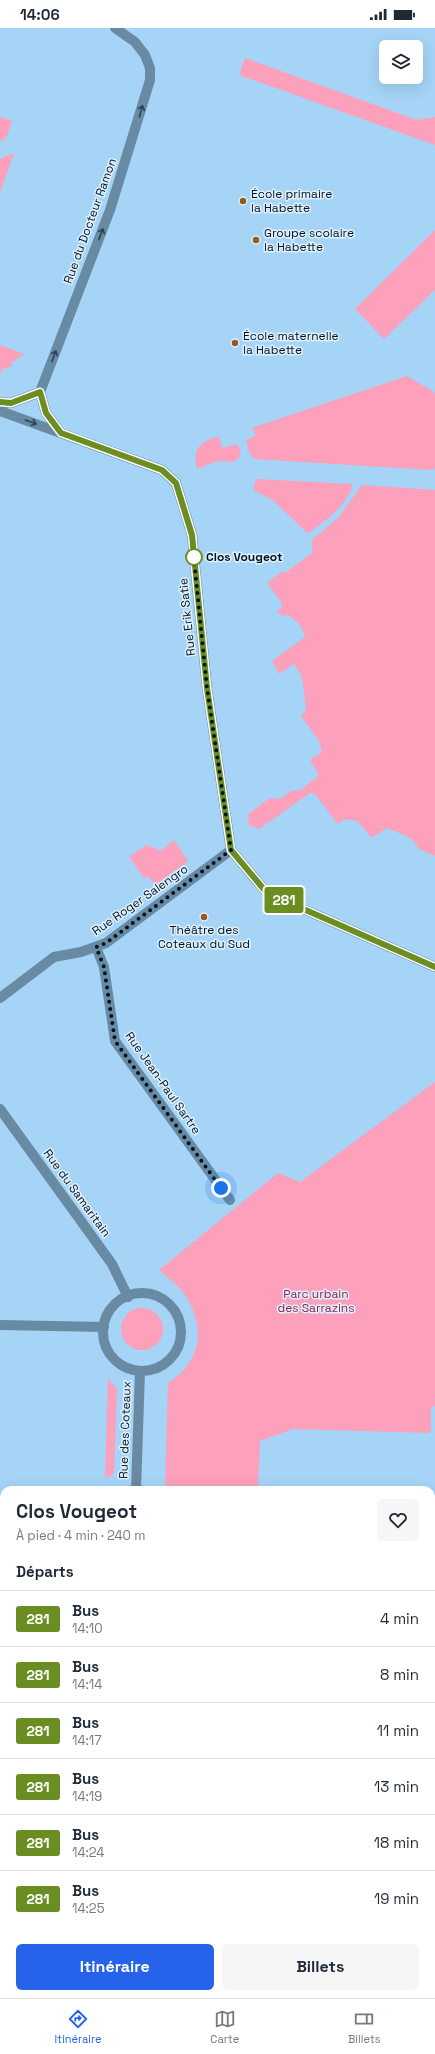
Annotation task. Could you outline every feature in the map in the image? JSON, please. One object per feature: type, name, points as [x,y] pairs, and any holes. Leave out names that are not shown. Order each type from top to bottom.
[{"type":"street","name":"Rue du Docteur Ramon","points":[[40,392],[110,210],[150,80],[150,68],[145,55],[135,42],[115,28]]},
{"type":"street","points":[[0,402],[11,403],[40,392],[46,413],[61,433]]},
{"type":"street","name":"Rue Erik Satie","points":[[0,411],[162,470],[176,483],[192,535],[207,688],[231,850]]},
{"type":"street","points":[[231,850],[267,893],[435,967]]},
{"type":"street","name":"Rue Roger Salengro","points":[[0,998],[54,957],[81,952],[106,943],[231,850]]},
{"type":"street","name":"Rue Jean-Paul Sartre","points":[[96,947],[104,967],[115,1041],[230,1200]]},
{"type":"street","name":"Rue du Samaritain","points":[[0,1109],[112,1264],[128,1297]]},
{"type":"street","points":[[140,1294],[152,1295],[164,1300],[173,1308],[179,1320],[181,1332],[179,1345],[174,1356],[153,1370],[140,1371],[128,1368],[117,1362],[109,1352],[104,1340],[104,1327],[108,1315],[116,1304],[128,1297],[140,1294]]},
{"type":"street","points":[[0,1325],[104,1327]]},
{"type":"street","name":"Rue des Coteaux","points":[[136,1486],[140,1371]]},
{"type":"green space","points":[[245,58],[417,120],[435,117],[435,145],[239,75]]},
{"type":"green space","points":[[0,117],[12,121],[6,138],[0,141]]},
{"type":"green space","points":[[14,153],[0,193],[0,159]]},
{"type":"green space","points":[[435,230],[435,290],[384,339],[355,309]]},
{"type":"green space","points":[[0,345],[24,354],[12,362],[12,366],[3,369],[0,373]]},
{"type":"green space","points":[[407,376],[434,392],[435,395],[435,468],[432,470],[254,459],[249,452],[246,440],[256,436],[252,428]]},
{"type":"green space","points":[[219,437],[222,448],[237,444],[241,452],[239,458],[233,462],[218,461],[197,469],[195,456],[198,448],[201,444]]},
{"type":"green space","points":[[256,479],[353,484],[346,499],[336,511],[310,532],[306,532],[274,501],[253,490]]},
{"type":"green space","points":[[362,485],[435,490],[435,856],[419,849],[411,838],[387,828],[372,838],[357,821],[345,819],[339,823],[336,822],[315,794],[310,793],[259,829],[249,825],[248,814],[270,798],[280,799],[291,791],[301,790],[319,775],[310,760],[322,752],[319,741],[301,716],[306,710],[302,676],[294,664],[279,674],[272,661],[305,637],[301,627],[293,618],[287,615],[284,617],[277,611],[282,607],[281,602],[267,583],[281,572],[285,573],[312,553],[312,540],[339,517]]},
{"type":"green space","points":[[174,840],[188,861],[155,885],[149,877],[144,878],[129,857],[146,845],[161,851]]},
{"type":"green space","name":"Parc urbain des Sarrazins","points":[[435,1082],[435,1406],[431,1407],[431,1431],[428,1433],[293,1429],[260,1441],[258,1486],[167,1486],[165,1484],[168,1383],[179,1375],[187,1366],[197,1345],[198,1334],[197,1322],[187,1298],[178,1286],[159,1270],[278,1173],[300,1182]]},
{"type":"green space","points":[[138,1308],[146,1308],[154,1311],[160,1317],[163,1329],[160,1341],[154,1347],[146,1350],[138,1350],[130,1347],[124,1341],[121,1333],[121,1325],[124,1317],[130,1311]]},
{"type":"green space","points":[[108,1379],[117,1389],[114,1472],[110,1477],[105,1477]]},
{"type":"bus line","name":"281","points":[[0,402],[11,403],[40,392],[46,413],[61,433],[162,470],[176,483],[192,535],[207,688],[226,826],[231,850],[267,893],[435,967]]},
{"type":"place","name":"École primaire la Habette","points":[[243,201]]},
{"type":"place","name":"Groupe scolaire la Habette","points":[[256,240]]},
{"type":"place","name":"École maternelle la Habette","points":[[235,343]]},
{"type":"place","name":"Clos Vougeot","points":[[194,557]]},
{"type":"place","name":"Théâtre des Coteaux du Sud","points":[[204,917]]},
{"type":"route","points":[[194,557],[193,550],[207,688],[226,826],[231,850],[106,943],[96,947],[104,967],[115,1041],[221,1188]]}]
